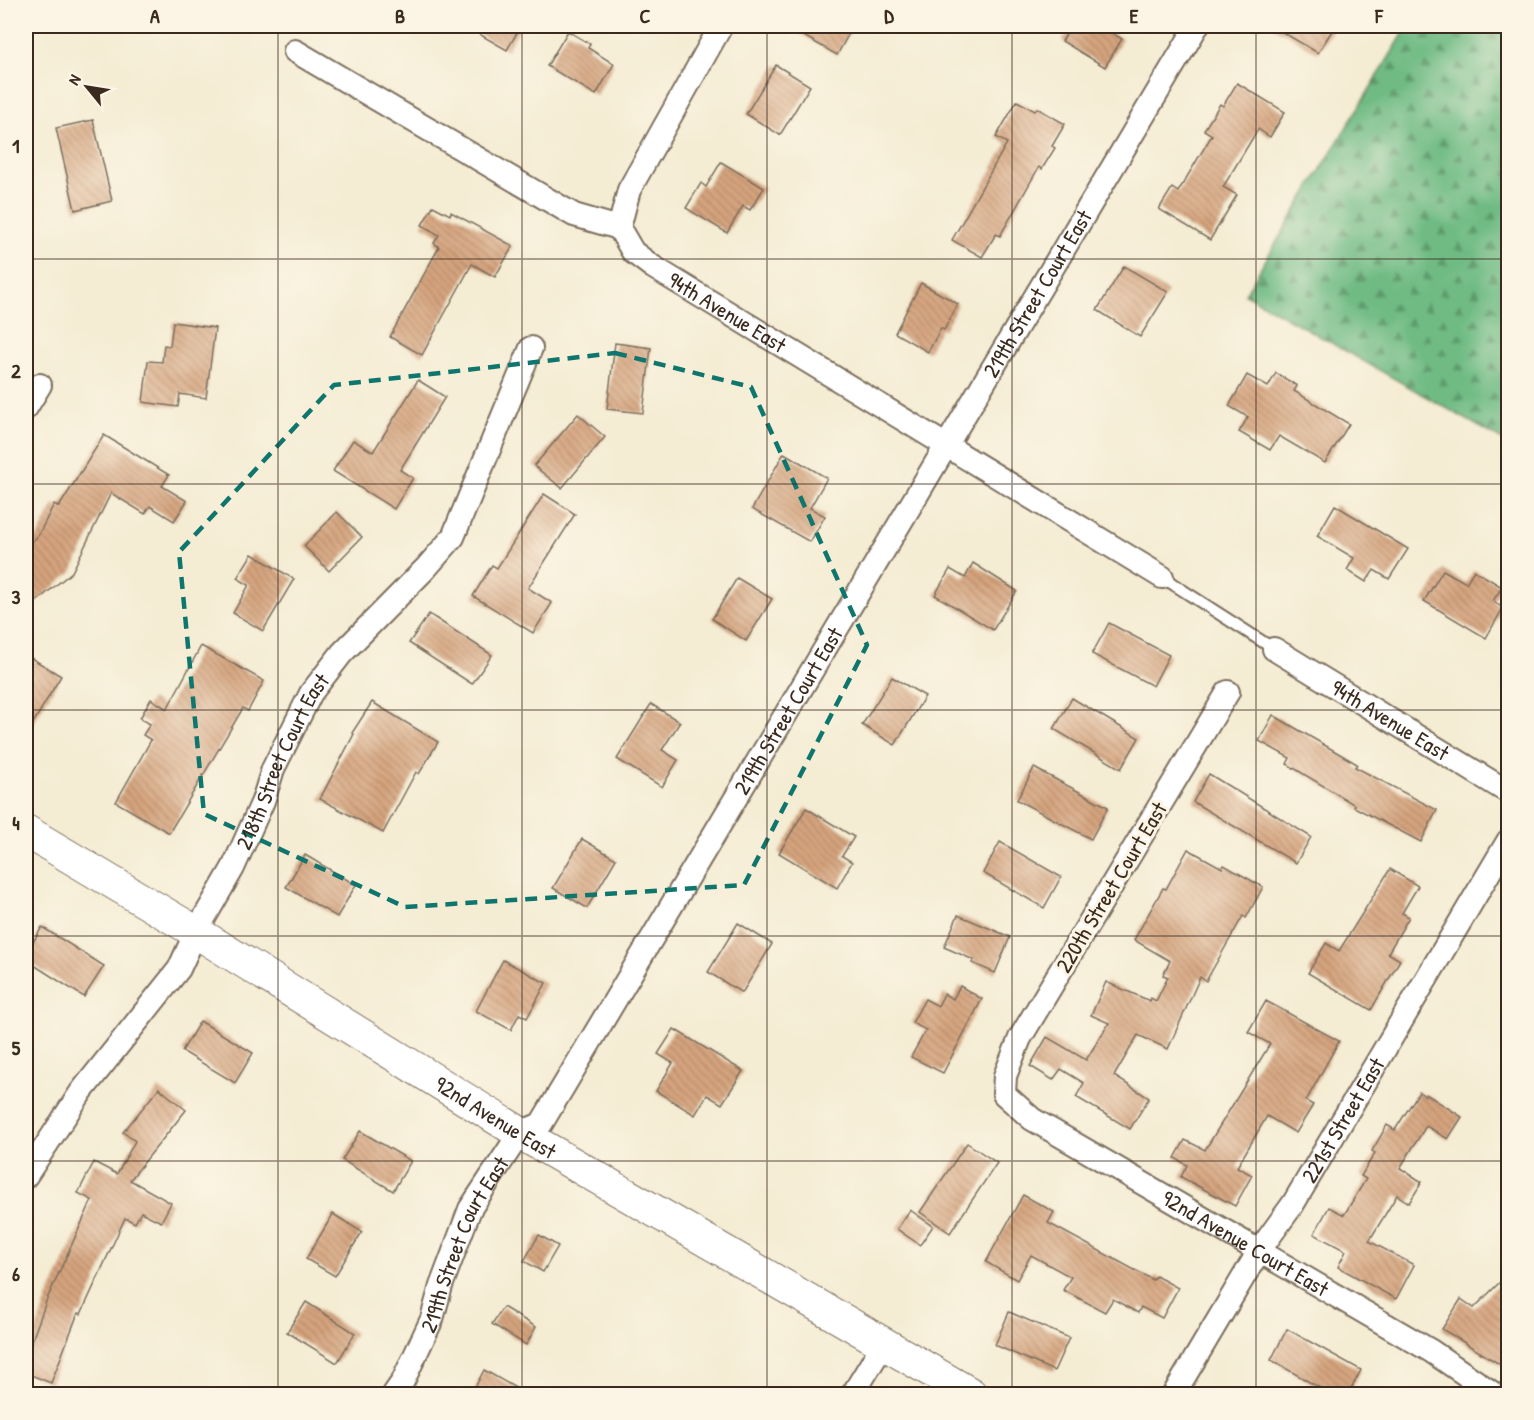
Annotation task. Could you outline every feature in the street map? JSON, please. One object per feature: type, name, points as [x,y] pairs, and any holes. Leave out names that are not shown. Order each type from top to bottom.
[{"type":"street","name":"219th Street Court East","points":[[394,1395],[432,1320],[458,1238],[470,1209],[520,1133],[541,1124],[1197,26]]},
{"type":"street","points":[[295,51],[574,215],[619,228],[629,190],[712,29]]},
{"type":"street","name":"94th Avenue East","points":[[619,228],[633,252],[654,267],[1162,577]]},
{"type":"street","name":"218th Street Court East","points":[[26,1176],[81,1092],[179,969],[196,932],[233,868],[263,801],[277,760],[311,693],[342,653],[426,568],[453,537],[531,348]]},
{"type":"street","points":[[26,408],[40,385]]},
{"type":"street","name":"94th Avenue East","points":[[1274,649],[1509,792]]},
{"type":"street","name":"220th Street Court East","points":[[1003,1087],[1020,1038],[1228,692]]},
{"type":"street","name":"92nd Avenue East","points":[[26,831],[196,932],[520,1133],[971,1395]]},
{"type":"street","name":"221st Street East","points":[[1174,1395],[1259,1251],[1293,1204],[1509,841]]},
{"type":"street","name":"92nd Avenue Court East","points":[[1003,1087],[1004,1094],[1032,1119],[1431,1351],[1494,1395]]},
{"type":"street","points":[[854,1395],[884,1343]]},
{"type":"lane","points":[[1162,577],[1274,649]]},
{"type":"highlighted area","points":[[615,353],[751,387],[867,645],[744,885],[405,907],[204,814],[179,552],[334,385]]},
{"type":"green space","points":[[1408,26],[1508,26],[1508,443],[1245,294]]},
{"type":"building","points":[[465,26],[521,26],[507,50]]},
{"type":"building","points":[[786,26],[853,26],[837,55]]},
{"type":"building","points":[[1071,26],[1100,26],[1122,39],[1105,67],[1062,41]]},
{"type":"building","points":[[1272,26],[1335,26],[1318,53]]},
{"type":"building","points":[[568,31],[590,44],[588,48],[614,64],[596,95],[547,66]]},
{"type":"building","points":[[776,65],[810,86],[780,135],[746,114]]},
{"type":"building","points":[[1237,83],[1285,112],[1270,137],[1258,129],[1223,187],[1237,195],[1210,240],[1159,209],[1172,188],[1178,192],[1212,135],[1204,130],[1220,104],[1223,106]]},
{"type":"building","points":[[1017,101],[1035,111],[1037,108],[1065,124],[1052,146],[1055,148],[1042,169],[1039,167],[1000,236],[996,234],[982,257],[952,240],[1007,143],[996,137]]},
{"type":"building","points":[[93,120],[112,201],[75,210],[56,128]]},
{"type":"building","points":[[721,162],[764,188],[750,210],[743,206],[727,233],[686,208],[701,183],[706,187]]},
{"type":"building","points":[[433,206],[450,215],[451,212],[513,246],[495,277],[472,264],[422,355],[390,337],[439,247],[434,243],[439,235],[422,225]]},
{"type":"building","points":[[1124,266],[1168,292],[1140,337],[1097,310]]},
{"type":"building","points":[[921,283],[958,304],[944,330],[941,328],[928,352],[895,333]]},
{"type":"building","points":[[173,322],[215,328],[206,398],[180,394],[178,407],[143,402],[148,361],[162,362],[164,345],[170,346]]},
{"type":"building","points":[[615,343],[651,348],[643,413],[607,409]]},
{"type":"building","points":[[1276,373],[1297,386],[1294,391],[1349,424],[1325,463],[1279,436],[1270,450],[1239,432],[1248,417],[1229,406],[1247,375],[1268,387]]},
{"type":"building","points":[[418,380],[445,397],[400,470],[413,478],[394,509],[333,471],[353,440],[373,452]]},
{"type":"building","points":[[578,414],[605,437],[562,488],[534,466]]},
{"type":"building","points":[[104,435],[169,475],[162,486],[187,501],[174,521],[150,506],[145,514],[111,493],[72,572],[26,610],[26,547],[38,536],[54,504],[59,507]]},
{"type":"building","points":[[784,453],[827,478],[810,508],[825,516],[810,542],[752,509]]},
{"type":"building","points":[[544,494],[575,514],[528,588],[552,603],[533,633],[473,596],[492,565],[497,568]]},
{"type":"building","points":[[1335,505],[1408,549],[1389,579],[1374,570],[1366,582],[1347,570],[1354,558],[1317,536]]},
{"type":"building","points":[[337,512],[362,537],[329,571],[304,546]]},
{"type":"building","points":[[252,554],[294,579],[263,631],[233,613],[249,585],[237,578]]},
{"type":"building","points":[[973,563],[1017,591],[993,630],[935,595],[950,569],[965,578]]},
{"type":"building","points":[[1443,570],[1466,583],[1474,570],[1502,587],[1493,601],[1503,608],[1486,638],[1424,601]]},
{"type":"building","points":[[737,578],[772,599],[746,641],[712,619]]},
{"type":"building","points":[[429,614],[492,655],[472,684],[409,643]]},
{"type":"building","points":[[1109,623],[1169,655],[1153,686],[1092,654]]},
{"type":"building","points":[[201,646],[264,681],[248,711],[243,708],[169,833],[116,802],[151,740],[143,735],[150,724],[140,718],[151,699],[167,709]]},
{"type":"building","points":[[26,655],[61,676],[26,735]]},
{"type":"building","points":[[892,677],[925,696],[895,745],[862,725]]},
{"type":"building","points":[[1072,698],[1139,738],[1121,769],[1054,729]]},
{"type":"building","points":[[372,702],[438,742],[419,774],[416,772],[383,833],[320,799],[354,734],[352,733]]},
{"type":"building","points":[[651,704],[680,722],[662,750],[678,760],[662,787],[617,759]]},
{"type":"building","points":[[1273,715],[1357,764],[1355,767],[1437,810],[1421,842],[1354,807],[1355,805],[1287,764],[1290,758],[1259,741]]},
{"type":"building","points":[[1034,768],[1108,807],[1091,839],[1017,800]]},
{"type":"building","points":[[1209,774],[1311,837],[1296,863],[1193,802]]},
{"type":"building","points":[[806,808],[854,837],[842,856],[852,862],[837,888],[779,853]]},
{"type":"building","points":[[582,839],[616,859],[587,908],[553,888]]},
{"type":"building","points":[[1000,842],[1061,877],[1044,908],[983,873]]},
{"type":"building","points":[[1188,849],[1222,868],[1224,865],[1263,887],[1246,918],[1243,916],[1206,981],[1200,977],[1168,1049],[1138,1035],[1114,1076],[1149,1098],[1130,1129],[1076,1097],[1084,1083],[1061,1069],[1053,1080],[1030,1066],[1047,1037],[1086,1060],[1109,1023],[1091,1015],[1106,982],[1150,1001],[1151,998],[1156,1001],[1168,977],[1163,975],[1170,961],[1134,940]]},
{"type":"building","points":[[305,855],[356,885],[337,917],[286,887]]},
{"type":"building","points":[[1390,869],[1418,886],[1402,913],[1409,917],[1388,953],[1400,960],[1371,1010],[1308,973],[1326,943],[1339,951]]},
{"type":"building","points":[[958,915],[1010,937],[995,973],[972,963],[974,960],[944,947]]},
{"type":"building","points":[[738,923],[772,944],[742,993],[708,972]]},
{"type":"building","points":[[42,927],[104,966],[84,997],[26,960],[26,954]]},
{"type":"building","points":[[503,960],[546,983],[527,1018],[519,1014],[511,1030],[476,1011]]},
{"type":"building","points":[[960,986],[982,999],[943,1073],[911,1057],[926,1030],[912,1023],[925,999],[938,1006],[944,994],[953,999]]},
{"type":"building","points":[[1266,1001],[1339,1041],[1306,1101],[1313,1105],[1296,1133],[1267,1116],[1237,1167],[1252,1175],[1235,1206],[1181,1177],[1187,1165],[1175,1158],[1185,1140],[1205,1150],[1270,1044],[1248,1032]]},
{"type":"building","points":[[200,1021],[253,1053],[235,1083],[182,1051]]},
{"type":"building","points":[[674,1029],[743,1071],[722,1104],[707,1095],[695,1115],[656,1091],[673,1063],[658,1054]]},
{"type":"building","points":[[159,1088],[186,1110],[130,1180],[171,1203],[161,1222],[141,1212],[135,1223],[125,1218],[81,1314],[78,1313],[51,1383],[26,1373],[26,1357],[47,1299],[92,1200],[78,1193],[94,1162],[117,1174],[135,1141],[123,1132]]},
{"type":"building","points":[[1419,1092],[1462,1117],[1448,1139],[1426,1126],[1400,1168],[1422,1182],[1409,1203],[1397,1195],[1369,1241],[1414,1265],[1396,1299],[1338,1267],[1346,1251],[1314,1234],[1329,1207],[1344,1215],[1366,1179],[1361,1176],[1375,1153],[1372,1151],[1387,1125],[1395,1130]]},
{"type":"building","points":[[360,1131],[411,1161],[393,1191],[342,1160]]},
{"type":"building","points":[[967,1143],[997,1163],[950,1233],[920,1212]]},
{"type":"building","points":[[1023,1195],[1054,1212],[1048,1223],[1153,1280],[1156,1276],[1178,1288],[1162,1318],[1141,1307],[1138,1313],[1113,1299],[1105,1312],[1063,1290],[1071,1277],[1031,1255],[1017,1280],[986,1262]]},
{"type":"building","points":[[910,1210],[933,1226],[920,1245],[897,1229]]},
{"type":"building","points":[[333,1214],[362,1232],[335,1276],[306,1259]]},
{"type":"building","points":[[539,1235],[558,1246],[543,1272],[524,1261]]},
{"type":"building","points":[[1509,1273],[1509,1370],[1442,1329],[1461,1299],[1474,1308]]},
{"type":"building","points":[[306,1302],[355,1333],[337,1363],[287,1332]]},
{"type":"building","points":[[503,1307],[536,1327],[526,1345],[492,1324]]},
{"type":"building","points":[[1009,1312],[1069,1338],[1054,1371],[995,1345]]},
{"type":"building","points":[[1287,1329],[1361,1370],[1348,1395],[1332,1395],[1271,1360]]},
{"type":"building","points":[[484,1370],[528,1395],[471,1395]]}]
